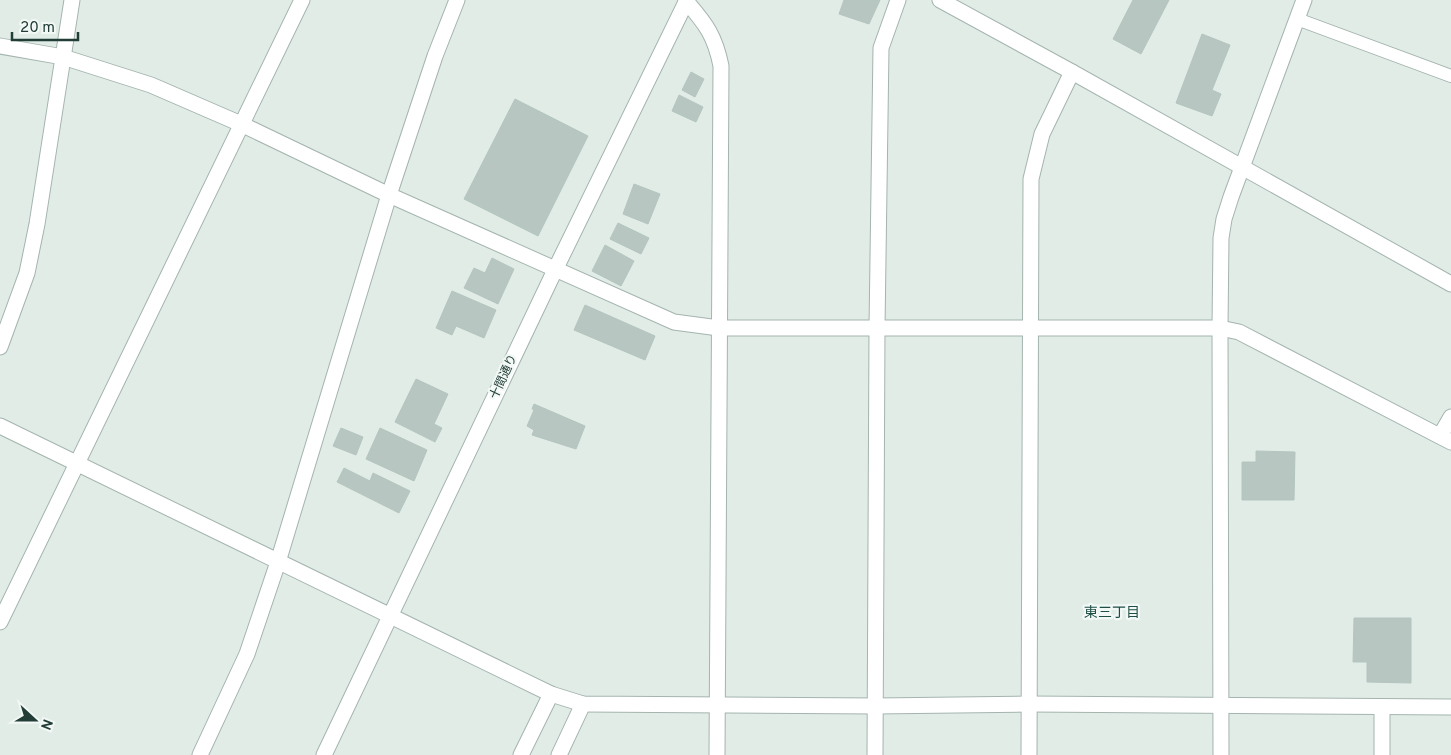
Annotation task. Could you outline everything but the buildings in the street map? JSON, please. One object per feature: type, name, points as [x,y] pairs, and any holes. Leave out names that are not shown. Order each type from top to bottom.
[{"type":"street","points":[[0,347],[27,273],[37,224],[72,0]]},
{"type":"street","points":[[0,622],[302,0]]},
{"type":"street","points":[[200,755],[247,654],[278,562],[434,56],[457,0]]},
{"type":"street","points":[[686,0],[704,22],[716,45],[721,66],[717,755]]},
{"type":"street","name":"十間通り","points":[[324,755],[686,0]]},
{"type":"street","points":[[876,755],[877,328],[881,48],[898,0]]},
{"type":"street","points":[[940,0],[1451,284]]},
{"type":"street","points":[[1221,755],[1221,238],[1224,219],[1241,168],[1304,0]]},
{"type":"street","points":[[0,46],[63,57],[151,85],[241,124],[390,196],[674,322],[719,328],[1220,328],[1239,332],[1446,439],[1451,417]]},
{"type":"street","points":[[1029,755],[1031,179],[1042,134],[1072,72]]},
{"type":"street","points":[[0,426],[551,694],[583,704],[876,706],[1029,704],[1451,707]]},
{"type":"street","points":[[522,755],[551,694]]},
{"type":"street","points":[[559,755],[583,704]]},
{"type":"street","points":[[1382,707],[1382,755]]},
{"type":"lane","points":[[1297,19],[1451,76]]},
{"type":"district","name":"東三丁目","points":[[1112,613]]}]
